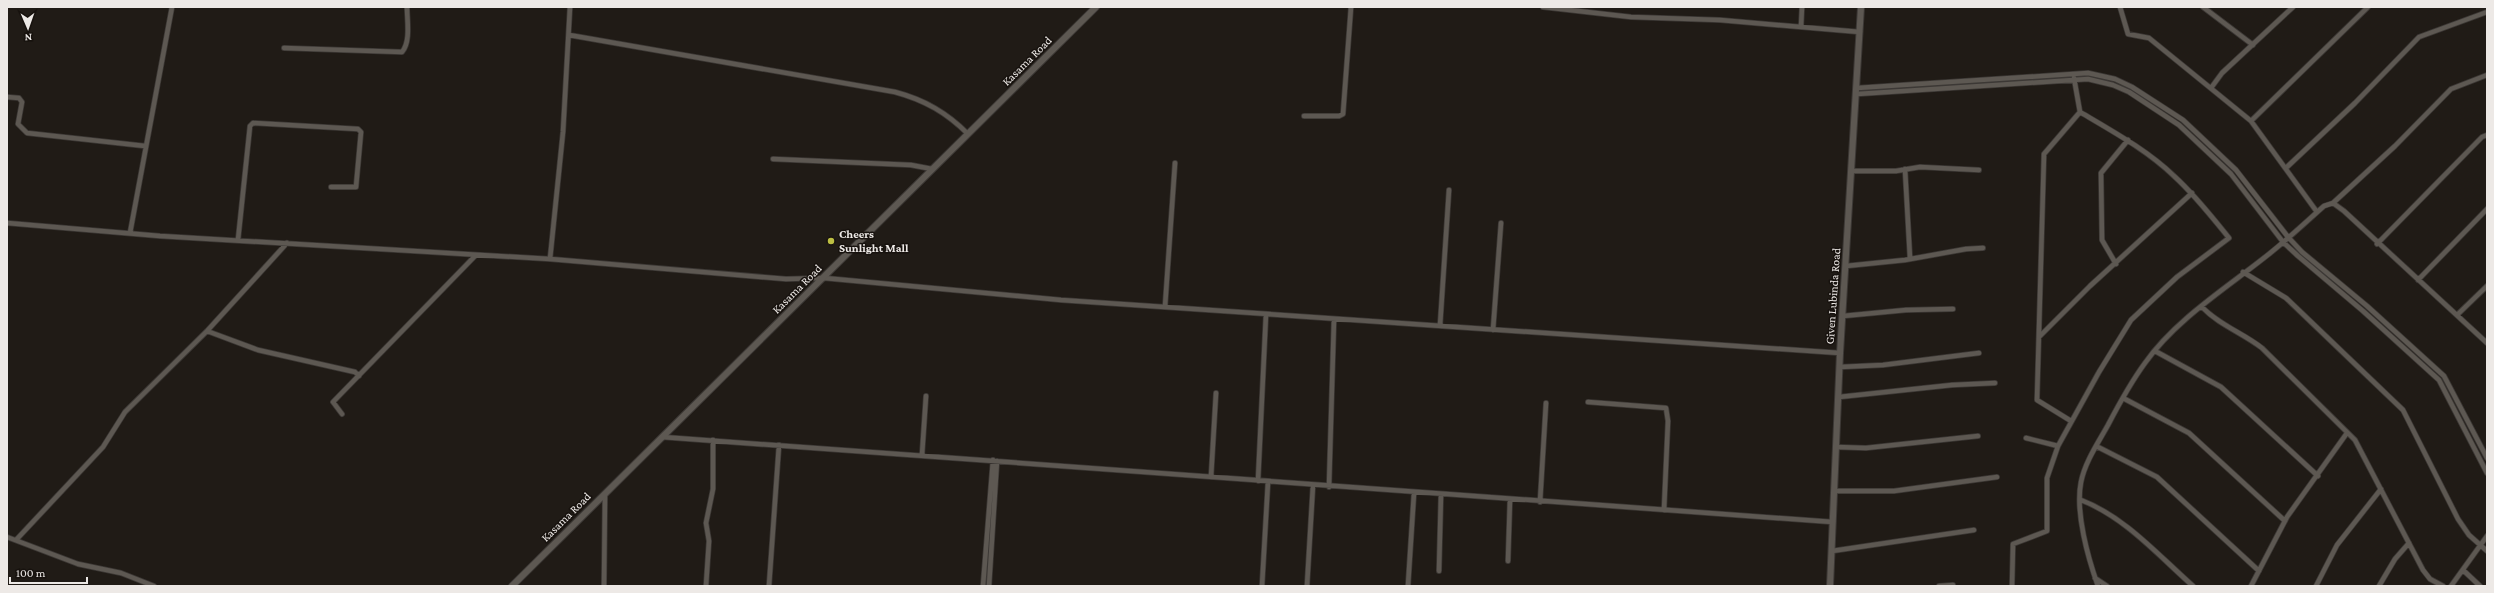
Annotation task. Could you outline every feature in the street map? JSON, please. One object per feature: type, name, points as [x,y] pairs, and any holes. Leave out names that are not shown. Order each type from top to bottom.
[{"type":"street","points":[[130,233],[172,7]]},
{"type":"street","points":[[284,48],[402,52],[406,49],[408,7]]},
{"type":"street","points":[[550,259],[569,35],[570,7]]},
{"type":"street","name":"Kasama Road","points":[[512,586],[1096,7]]},
{"type":"street","points":[[1304,116],[1339,116],[1343,114],[1351,7]]},
{"type":"street","points":[[1543,7],[1631,17],[1720,20],[1860,32]]},
{"type":"street","points":[[1801,27],[1802,7]]},
{"type":"street","name":"Given Lubinda Road","points":[[1830,586],[1840,353],[1862,7]]},
{"type":"street","points":[[2120,7],[2128,34],[2149,38],[2252,121],[2317,212]]},
{"type":"street","points":[[2203,7],[2253,45]]},
{"type":"street","points":[[2211,88],[2222,74],[2292,7]]},
{"type":"street","points":[[2252,121],[2368,7]]},
{"type":"street","points":[[2286,167],[2355,103],[2419,37],[2487,12]]},
{"type":"street","points":[[569,35],[895,92],[918,98],[939,109],[968,134]]},
{"type":"street","points":[[1857,91],[2088,73],[2115,79],[2132,87],[2183,120],[2236,170],[2288,238],[2444,376],[2487,458]]},
{"type":"street","points":[[2012,586],[2013,544],[2047,531],[2047,478],[2058,446],[2071,421],[2131,320],[2177,277],[2229,238],[2173,174],[2128,140],[2080,112],[2072,74]]},
{"type":"street","points":[[2098,586],[2090,563],[2081,500],[2081,482],[2096,446],[2123,398],[2155,351],[2202,307],[2244,272],[2288,238],[2328,203],[2333,203],[2395,146],[2451,89],[2487,75]]},
{"type":"street","points":[[1857,91],[2088,79],[2113,85],[2129,92],[2179,125],[2231,174],[2283,242],[2439,380],[2487,473]]},
{"type":"street","points":[[7,98],[19,98],[22,102],[18,124],[27,133],[145,146]]},
{"type":"street","points":[[2071,421],[2038,400],[2044,154],[2080,112]]},
{"type":"street","points":[[238,240],[250,126],[254,123],[358,129],[361,132],[356,186],[331,187]]},
{"type":"street","points":[[2378,244],[2482,137],[2487,136]]},
{"type":"street","points":[[2116,264],[2102,240],[2102,173],[2128,140]]},
{"type":"street","points":[[773,159],[911,165],[932,169]]},
{"type":"street","points":[[1165,307],[1175,163]]},
{"type":"street","points":[[1852,171],[1920,167],[1979,170]]},
{"type":"street","points":[[1905,169],[1910,258]]},
{"type":"street","points":[[1440,326],[1449,190]]},
{"type":"street","points":[[2039,337],[2090,286],[2192,194]]},
{"type":"street","points":[[2333,203],[2487,343]]},
{"type":"street","points":[[2418,280],[2487,209]]},
{"type":"street","points":[[7,223],[130,233],[550,259],[786,279],[824,278],[1165,307],[1840,353]]},
{"type":"street","points":[[1493,330],[1501,223]]},
{"type":"street","points":[[16,540],[103,447],[125,412],[206,331],[287,243]]},
{"type":"street","points":[[1846,266],[1910,258],[1966,248],[1983,248]]},
{"type":"street","points":[[342,414],[334,402],[476,255]]},
{"type":"street","points":[[2244,272],[2286,298],[2403,410],[2458,519],[2469,535],[2487,551]]},
{"type":"street","points":[[2457,315],[2487,286]]},
{"type":"street","points":[[2202,307],[2214,319],[2250,338],[2262,348],[2362,450],[2423,570],[2430,579],[2443,586]]},
{"type":"street","points":[[1843,316],[1906,310],[1953,309]]},
{"type":"street","points":[[1258,481],[1266,314]]},
{"type":"street","points":[[1329,487],[1334,319]]},
{"type":"street","points":[[206,331],[258,350],[355,372],[359,376]]},
{"type":"street","points":[[2155,351],[2221,387],[2318,476]]},
{"type":"street","points":[[1840,367],[1883,365],[1979,353]]},
{"type":"street","points":[[1839,397],[1952,385],[1995,383]]},
{"type":"street","points":[[1211,477],[1216,393]]},
{"type":"street","points":[[922,455],[926,396]]},
{"type":"street","points":[[2123,398],[2189,433],[2285,521]]},
{"type":"street","points":[[1540,502],[1546,402]]},
{"type":"street","points":[[1588,402],[1666,408],[1668,421],[1664,510]]},
{"type":"street","points":[[2251,586],[2285,521],[2347,433]]},
{"type":"street","points":[[1836,447],[1866,448],[1978,436]]},
{"type":"street","points":[[662,438],[713,440],[1329,487],[1833,522]]},
{"type":"street","points":[[2026,438],[2058,446]]},
{"type":"street","points":[[706,586],[709,541],[706,522],[713,489],[713,440]]},
{"type":"street","points":[[769,586],[779,445]]},
{"type":"street","points":[[2096,446],[2157,478],[2259,571]]},
{"type":"street","points":[[983,586],[995,461]]},
{"type":"street","points":[[989,586],[995,461]]},
{"type":"street","points":[[1834,491],[1894,491],[1997,477]]},
{"type":"street","points":[[1262,586],[1268,482]]},
{"type":"street","points":[[1307,586],[1313,485]]},
{"type":"street","points":[[2316,586],[2337,545],[2381,489]]},
{"type":"street","points":[[1408,586],[1414,493]]},
{"type":"street","points":[[604,586],[606,494]]},
{"type":"street","points":[[1439,571],[1441,494]]},
{"type":"street","points":[[1508,561],[1510,499]]},
{"type":"street","points":[[2081,500],[2110,514],[2124,524],[2193,586]]},
{"type":"street","points":[[1832,551],[1974,530]]},
{"type":"street","points":[[2452,586],[2482,546],[2487,536]]},
{"type":"street","points":[[7,537],[78,564],[121,573],[154,586]]},
{"type":"street","points":[[2380,586],[2395,559],[2409,544]]},
{"type":"street","points":[[2463,570],[2480,586]]},
{"type":"street","points":[[2095,578],[2108,586]]},
{"type":"street","points":[[1939,586],[1953,585]]},
{"type":"place","name":"Cheers Sunlight Mall","points":[[831,241]]}]
